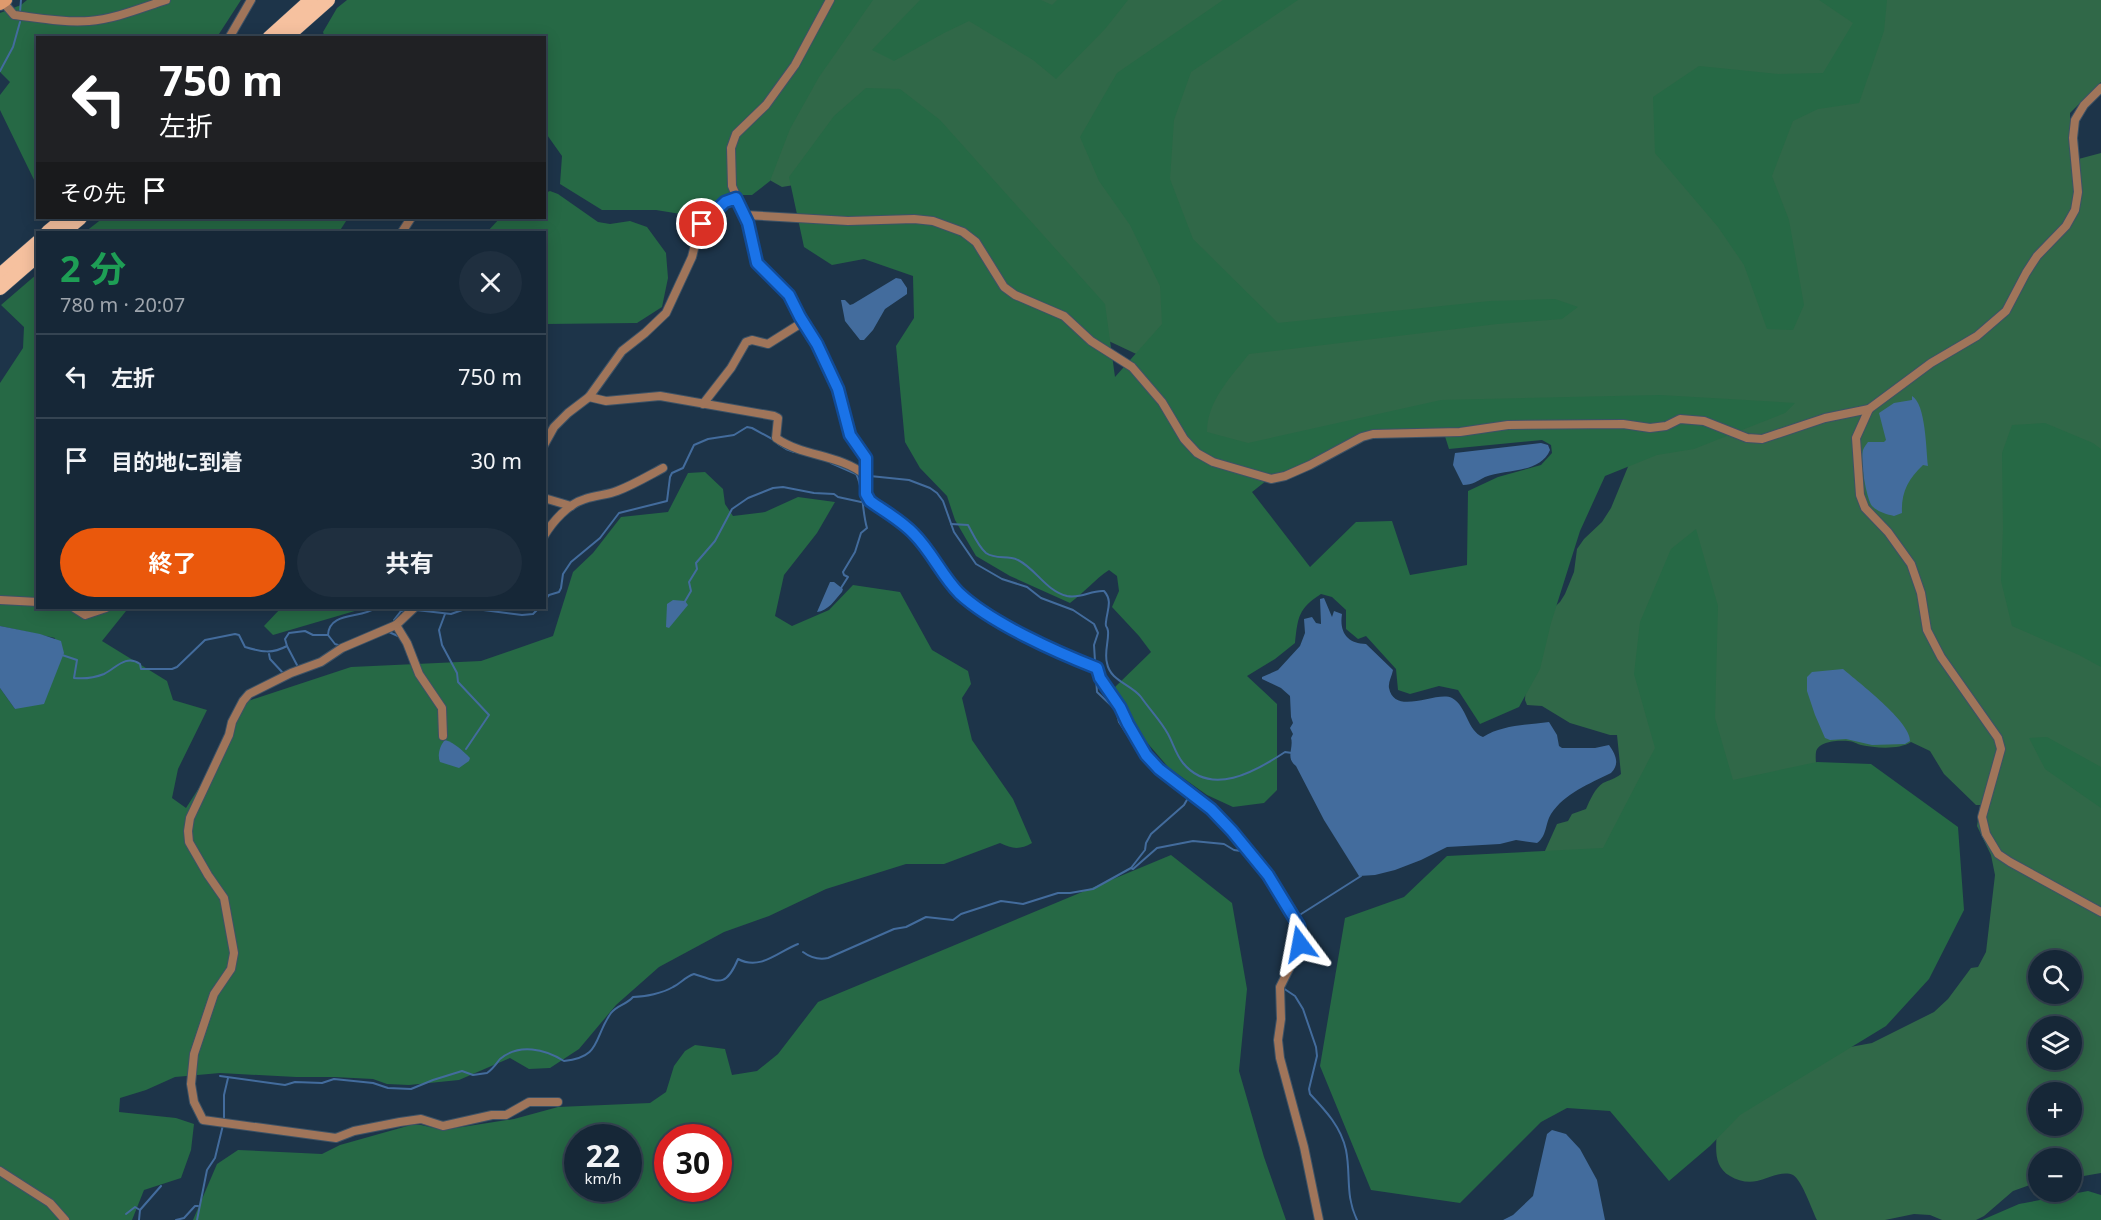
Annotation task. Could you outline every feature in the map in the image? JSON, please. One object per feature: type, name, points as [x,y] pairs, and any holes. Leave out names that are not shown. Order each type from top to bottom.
[{"type":"main road","points":[[271,36],[311,0]]},
{"type":"main road","points":[[287,36],[328,0]]},
{"type":"main road","points":[[49,231],[64,219]]},
{"type":"main road","points":[[64,231],[79,219]]},
{"type":"main road","points":[[0,275],[36,244]]},
{"type":"main road","points":[[0,288],[36,257]]},
{"type":"street","points":[[3,2],[14,15],[78,22],[117,16],[166,0]]},
{"type":"street","points":[[230,36],[250,0]]},
{"type":"street","points":[[830,0],[795,64],[766,105],[736,134],[731,147],[732,186],[745,215],[757,263],[789,295],[817,344],[838,389],[850,435],[866,458],[866,494],[870,501],[913,533],[935,559],[957,591],[974,605],[1062,654],[1097,668],[1100,678],[1120,707],[1146,755],[1159,769],[1211,809],[1250,852],[1268,875],[1299,926],[1301,938],[1298,951],[1281,986],[1278,1041],[1280,1058],[1304,1147],[1319,1220]]},
{"type":"street","points":[[745,215],[848,221],[933,220],[963,232],[976,242],[1004,287],[1015,295],[1064,316],[1091,341],[1132,367],[1162,402],[1184,439],[1197,453],[1213,462],[1271,479],[1285,476],[1362,437],[1373,434],[1460,432],[1508,425],[1623,424],[1650,428],[1666,426],[1680,419],[1704,421],[1747,438],[1762,439],[1825,418],[1869,409],[1931,363],[1977,336],[2006,311],[2037,256],[2066,226],[2074,210],[2078,192],[2073,138],[2075,120],[2084,105],[2101,88]]},
{"type":"street","points":[[546,432],[589,397],[622,351],[666,313],[692,257],[699,229],[704,220],[725,202],[736,198]]},
{"type":"street","points":[[702,404],[731,368],[746,342],[752,340],[768,344],[803,322]]},
{"type":"street","points":[[589,397],[606,401],[660,396],[774,416],[778,418],[776,438],[786,445],[844,463],[865,475]]},
{"type":"street","points":[[1869,409],[1856,438],[1860,495],[1864,508],[1887,532],[1911,564],[1921,593],[1927,630],[1941,657],[1998,738],[2001,749],[1982,817],[1986,834],[1998,854],[2101,912]]},
{"type":"street","points":[[546,441],[554,427]]},
{"type":"street","points":[[546,533],[571,506],[585,499],[604,496],[631,486],[663,468]]},
{"type":"street","points":[[546,499],[571,506]]},
{"type":"street","points":[[0,600],[36,602]]},
{"type":"street","points":[[76,609],[85,615],[103,609]]},
{"type":"street","points":[[413,609],[396,625],[342,648],[321,662],[291,673],[249,694],[232,722],[229,735],[190,818],[188,831],[189,842],[224,898],[234,953],[231,969],[214,994],[208,1008],[194,1053],[191,1084],[194,1102],[202,1120],[336,1138],[354,1131],[400,1122],[421,1119],[443,1125],[492,1115],[506,1115],[529,1102],[558,1102]]},
{"type":"street","points":[[396,625],[407,644],[419,674],[442,708],[443,736]]},
{"type":"street","points":[[0,1171],[50,1203],[65,1220]]},
{"type":"green space","points":[[27,0],[241,0],[218,36],[36,36],[36,184],[0,110],[0,95],[10,82],[0,72],[0,13],[21,5]]},
{"type":"green space","points":[[347,0],[873,0],[819,77],[790,129],[770,181],[752,195],[724,195],[699,217],[656,210],[602,210],[560,184],[562,156],[546,133],[546,36],[324,36],[323,32],[337,8]]},
{"type":"green space","points":[[844,0],[2101,0],[2101,82],[2070,113],[2071,161],[2101,153],[2101,1173],[2082,1176],[2082,1148],[2028,1148],[2028,1186],[2013,1191],[1976,1220],[1942,1220],[1930,1215],[1914,1214],[1885,1220],[1817,1220],[1803,1189],[1793,1175],[1780,1174],[1747,1182],[1733,1178],[1721,1167],[1717,1156],[1717,1130],[1823,1052],[1872,1043],[1934,1012],[1948,999],[1971,968],[1978,967],[1986,952],[1995,875],[1991,855],[1977,826],[1980,805],[1976,805],[1944,774],[1930,751],[1911,742],[1887,748],[1839,741],[1825,743],[1818,748],[1816,752],[1817,772],[1839,842],[1544,853],[1557,824],[1568,821],[1572,814],[1586,809],[1600,785],[1621,774],[1617,735],[1570,723],[1542,706],[1527,705],[1525,700],[1526,683],[1546,615],[1565,594],[1574,572],[1577,549],[1602,522],[1611,508],[1632,457],[1522,416],[1221,456],[1149,360],[1096,335],[812,182],[782,187],[757,173]]},
{"type":"green space","points":[[920,0],[1041,0],[1052,5],[1057,0],[1128,0],[1105,29],[1056,79],[1033,60],[969,21],[894,61],[872,50]]},
{"type":"green space","points":[[1223,0],[1298,0],[1191,72],[1174,120],[1170,179],[1193,239],[1278,323],[1490,301],[1555,299],[1578,307],[1562,319],[1497,324],[1249,354],[1221,390],[1211,410],[1207,432],[1248,443],[1441,400],[1660,395],[1795,403],[1785,413],[1694,449],[1657,455],[1605,476],[1580,531],[1551,623],[1540,669],[1519,707],[1480,724],[1458,690],[1439,686],[1410,694],[1398,690],[1396,669],[1366,636],[1358,639],[1346,629],[1346,610],[1332,597],[1321,594],[1300,614],[1295,643],[1275,659],[1247,676],[1277,704],[1277,790],[1264,803],[1233,807],[1207,795],[1169,768],[1143,738],[1115,687],[1151,652],[1112,607],[1119,591],[1117,576],[1109,570],[1070,603],[1010,576],[976,556],[955,520],[947,496],[920,468],[905,442],[896,346],[914,318],[913,276],[864,259],[832,265],[804,247],[789,177],[834,116],[866,88],[900,89],[940,120],[1105,304],[1115,377],[1162,324],[1160,286],[1130,225],[1099,181],[1080,137],[1117,73]],"holes":[[[1443,430],[1449,449],[1542,440],[1551,445],[1552,453],[1541,465],[1498,477],[1468,491],[1467,565],[1410,575],[1392,521],[1356,522],[1310,567],[1252,492],[1271,477],[1285,473],[1374,432]]]},
{"type":"green space","points":[[1819,0],[1887,0],[1884,31],[1859,103],[1818,109],[1793,121],[1772,176],[1789,220],[1804,305],[1793,330],[1767,329],[1744,265],[1718,227],[1655,153],[1653,97],[1699,66],[1778,74],[1823,73],[1853,23]]},
{"type":"green space","points":[[550,191],[558,194],[598,222],[610,224],[630,221],[647,227],[666,253],[668,278],[662,307],[637,323],[546,324],[546,231],[488,231],[499,219],[546,219],[546,193]]},
{"type":"green space","points":[[102,219],[347,219],[340,231],[86,231]]},
{"type":"green space","points":[[36,275],[36,609],[131,609],[126,611],[102,641],[167,681],[173,700],[207,710],[178,769],[172,798],[186,808],[233,735],[237,721],[248,701],[351,667],[481,661],[553,636],[573,572],[593,553],[621,517],[668,512],[688,473],[705,472],[723,489],[725,504],[733,516],[765,512],[798,497],[835,502],[817,533],[784,575],[775,616],[792,626],[829,610],[853,585],[900,592],[932,650],[968,671],[971,684],[962,698],[972,740],[1013,799],[1032,843],[1016,848],[1000,843],[944,864],[906,864],[826,889],[769,916],[724,932],[659,967],[616,1005],[579,1049],[550,1068],[529,1069],[510,1058],[459,1080],[409,1085],[387,1084],[373,1079],[220,1073],[175,1077],[146,1090],[120,1098],[119,1112],[176,1118],[194,1124],[191,1150],[181,1178],[144,1190],[132,1220],[0,1220],[0,688],[15,709],[55,638],[0,626],[0,383],[23,348],[24,327],[1,305]]},
{"type":"green space","points":[[2045,423],[2093,443],[2101,449],[2101,667],[2012,626],[2001,581],[2002,453],[2012,425]]},
{"type":"green space","points":[[1696,529],[1718,606],[1715,718],[1733,780],[1817,762],[1871,764],[1958,827],[1964,910],[1929,979],[1886,1026],[1740,1115],[1710,1146],[1669,1181],[1610,1111],[1567,1108],[1541,1122],[1460,1203],[1371,1190],[1320,1066],[1345,918],[1404,897],[1447,856],[1603,848],[1655,748],[1634,674],[1640,622],[1671,549]]},
{"type":"green space","points":[[280,609],[362,609],[273,635],[264,626]]},
{"type":"green space","points":[[2047,737],[2101,767],[2101,808],[2045,769],[2029,738]]},
{"type":"green space","points":[[1171,855],[1232,903],[1247,989],[1239,1071],[1264,1157],[1286,1220],[193,1220],[217,1164],[238,1150],[322,1154],[340,1145],[411,1125],[443,1130],[514,1119],[558,1107],[650,1103],[666,1092],[674,1066],[685,1051],[695,1045],[725,1049],[732,1075],[757,1071],[778,1054],[818,1002]]},
{"type":"green space","points":[[2088,1191],[2101,1195],[2101,1220],[1982,1220],[2019,1204],[2030,1202],[2082,1202],[2082,1192]]},
{"type":"water","points":[[896,278],[901,279],[907,288],[907,294],[885,309],[873,330],[864,340],[860,340],[845,321],[841,300],[845,300],[850,305],[853,304]]},
{"type":"water","points":[[1912,396],[1917,401],[1923,417],[1928,466],[1923,465],[1913,476],[1904,493],[1902,513],[1894,516],[1885,514],[1872,506],[1866,487],[1862,455],[1868,442],[1886,440],[1879,413],[1894,403],[1912,400]]},
{"type":"water","points":[[1541,443],[1548,445],[1550,450],[1538,463],[1521,470],[1485,477],[1470,484],[1463,485],[1453,465],[1455,453]]},
{"type":"water","points":[[830,582],[834,582],[843,589],[842,592],[828,607],[817,612]]},
{"type":"water","points":[[1324,598],[1332,617],[1334,611],[1342,614],[1342,627],[1346,636],[1354,642],[1366,644],[1393,670],[1389,688],[1399,701],[1408,702],[1445,696],[1452,698],[1461,707],[1474,730],[1483,737],[1506,728],[1549,722],[1562,748],[1595,748],[1609,745],[1616,759],[1614,770],[1563,800],[1551,814],[1543,837],[1537,843],[1516,840],[1500,844],[1447,847],[1395,870],[1359,876],[1324,820],[1291,760],[1293,734],[1290,728],[1293,723],[1290,696],[1281,688],[1262,679],[1278,670],[1300,646],[1305,633],[1304,619],[1312,617],[1316,623],[1321,624],[1320,599]]},
{"type":"water","points":[[673,600],[685,601],[688,605],[669,628],[666,627],[667,604]]},
{"type":"water","points":[[0,626],[61,641],[64,653],[44,704],[15,709],[0,688]]},
{"type":"water","points":[[1843,669],[1893,713],[1908,733],[1910,741],[1905,744],[1872,745],[1846,739],[1825,738],[1807,691],[1807,677],[1812,672]]},
{"type":"water","points":[[445,740],[462,750],[470,758],[469,761],[459,768],[440,762],[440,750]]},
{"type":"water","points":[[1552,1130],[1566,1134],[1580,1149],[1597,1180],[1605,1220],[1503,1220],[1513,1215],[1533,1196],[1547,1134]]},
{"type":"waterway","points":[[20,12],[21,0]]},
{"type":"waterway","points":[[0,71],[13,47],[20,22]]},
{"type":"waterway","points":[[546,599],[549,595],[559,592],[563,574],[571,562],[600,538],[619,513],[667,501],[670,477],[672,473],[683,468],[694,445],[708,439],[734,435],[747,427],[774,440]]},
{"type":"waterway","points":[[778,444],[794,452]]},
{"type":"waterway","points":[[831,463],[856,474]]},
{"type":"waterway","points":[[841,588],[848,577],[843,572],[855,552],[861,533],[867,528],[856,474]]},
{"type":"waterway","points":[[870,476],[909,480],[937,493],[943,501],[954,532],[976,564],[1002,579],[1027,587],[1041,598],[1073,610],[1094,624],[1098,633],[1094,645],[1095,661]]},
{"type":"waterway","points":[[684,603],[691,591],[689,582],[697,569],[696,563],[715,541],[732,509],[748,498],[773,488],[783,487],[834,494],[861,502]]},
{"type":"waterway","points":[[951,524],[968,525],[986,553],[1018,560],[1053,590],[1072,597],[1104,591],[1109,602],[1106,625],[1108,629],[1106,659],[1109,669],[1116,678],[1141,697],[1165,729],[1183,763],[1194,773],[1220,780],[1233,778],[1260,767],[1285,752],[1292,753]]},
{"type":"waterway","points":[[62,655],[77,660],[74,678],[100,675],[130,660],[140,664],[141,669],[172,669],[205,640],[235,634],[239,635],[245,647],[272,651],[287,646],[285,639],[289,633],[305,631],[313,635],[328,635],[334,622],[373,609]]},
{"type":"waterway","points":[[398,609],[407,610]]},
{"type":"waterway","points":[[416,610],[451,614],[465,609]]},
{"type":"waterway","points":[[476,609],[522,615],[533,614],[538,609]]},
{"type":"waterway","points":[[394,620],[401,611]]},
{"type":"waterway","points":[[445,614],[439,630],[442,645],[457,673],[458,682],[489,715],[466,749]]},
{"type":"waterway","points":[[389,632],[400,637]]},
{"type":"waterway","points":[[328,635],[335,644],[341,646]]},
{"type":"waterway","points":[[287,646],[298,667]]},
{"type":"waterway","points":[[269,654],[270,659],[283,673]]},
{"type":"waterway","points":[[1096,678],[1097,692],[1116,710],[1119,722],[1147,765],[1196,802]]},
{"type":"waterway","points":[[803,952],[815,958],[828,958],[926,917],[953,920],[961,914],[1001,901],[1023,904],[1058,893],[1093,889],[1131,868],[1145,850],[1151,834],[1184,805],[1188,798]]},
{"type":"waterway","points":[[1213,818],[1238,845],[1272,890]]},
{"type":"waterway","points":[[1131,868],[1133,869],[1157,848],[1193,841],[1224,844],[1241,851]]},
{"type":"waterway","points":[[1298,916],[1361,876]]},
{"type":"waterway","points":[[1292,954],[1296,934]]},
{"type":"waterway","points":[[220,1076],[285,1085],[295,1082],[322,1083],[334,1079],[373,1083],[388,1088],[411,1089],[462,1071],[473,1075],[487,1073],[507,1054],[524,1049],[549,1053],[564,1061],[576,1059],[591,1051],[613,1010],[633,997],[664,991],[694,974],[716,980],[725,979],[730,975],[738,959],[754,963],[770,959],[798,944]]},
{"type":"waterway","points":[[1283,988],[1295,996],[1303,1009],[1316,1047],[1317,1056],[1309,1089],[1310,1094],[1332,1120],[1344,1142],[1351,1202],[1357,1220]]},
{"type":"waterway","points":[[224,1120],[224,1095],[228,1078]]},
{"type":"waterway","points":[[197,1220],[207,1170],[215,1158],[223,1125]]},
{"type":"waterway","points":[[139,1220],[140,1210],[161,1186]]},
{"type":"waterway","points":[[176,1220],[184,1218],[195,1206],[198,1206]]},
{"type":"waterway","points":[[126,1214],[135,1207],[140,1210]]},
{"type":"route","points":[[702,224],[713,211],[725,202],[736,198],[748,223],[757,263],[782,285],[789,295],[817,344],[838,389],[850,435],[866,458],[866,494],[870,501],[913,533],[935,559],[957,591],[974,605],[1062,654],[1097,668],[1100,678],[1120,707],[1146,755],[1159,769],[1211,809],[1268,875],[1299,926],[1300,944]]}]
